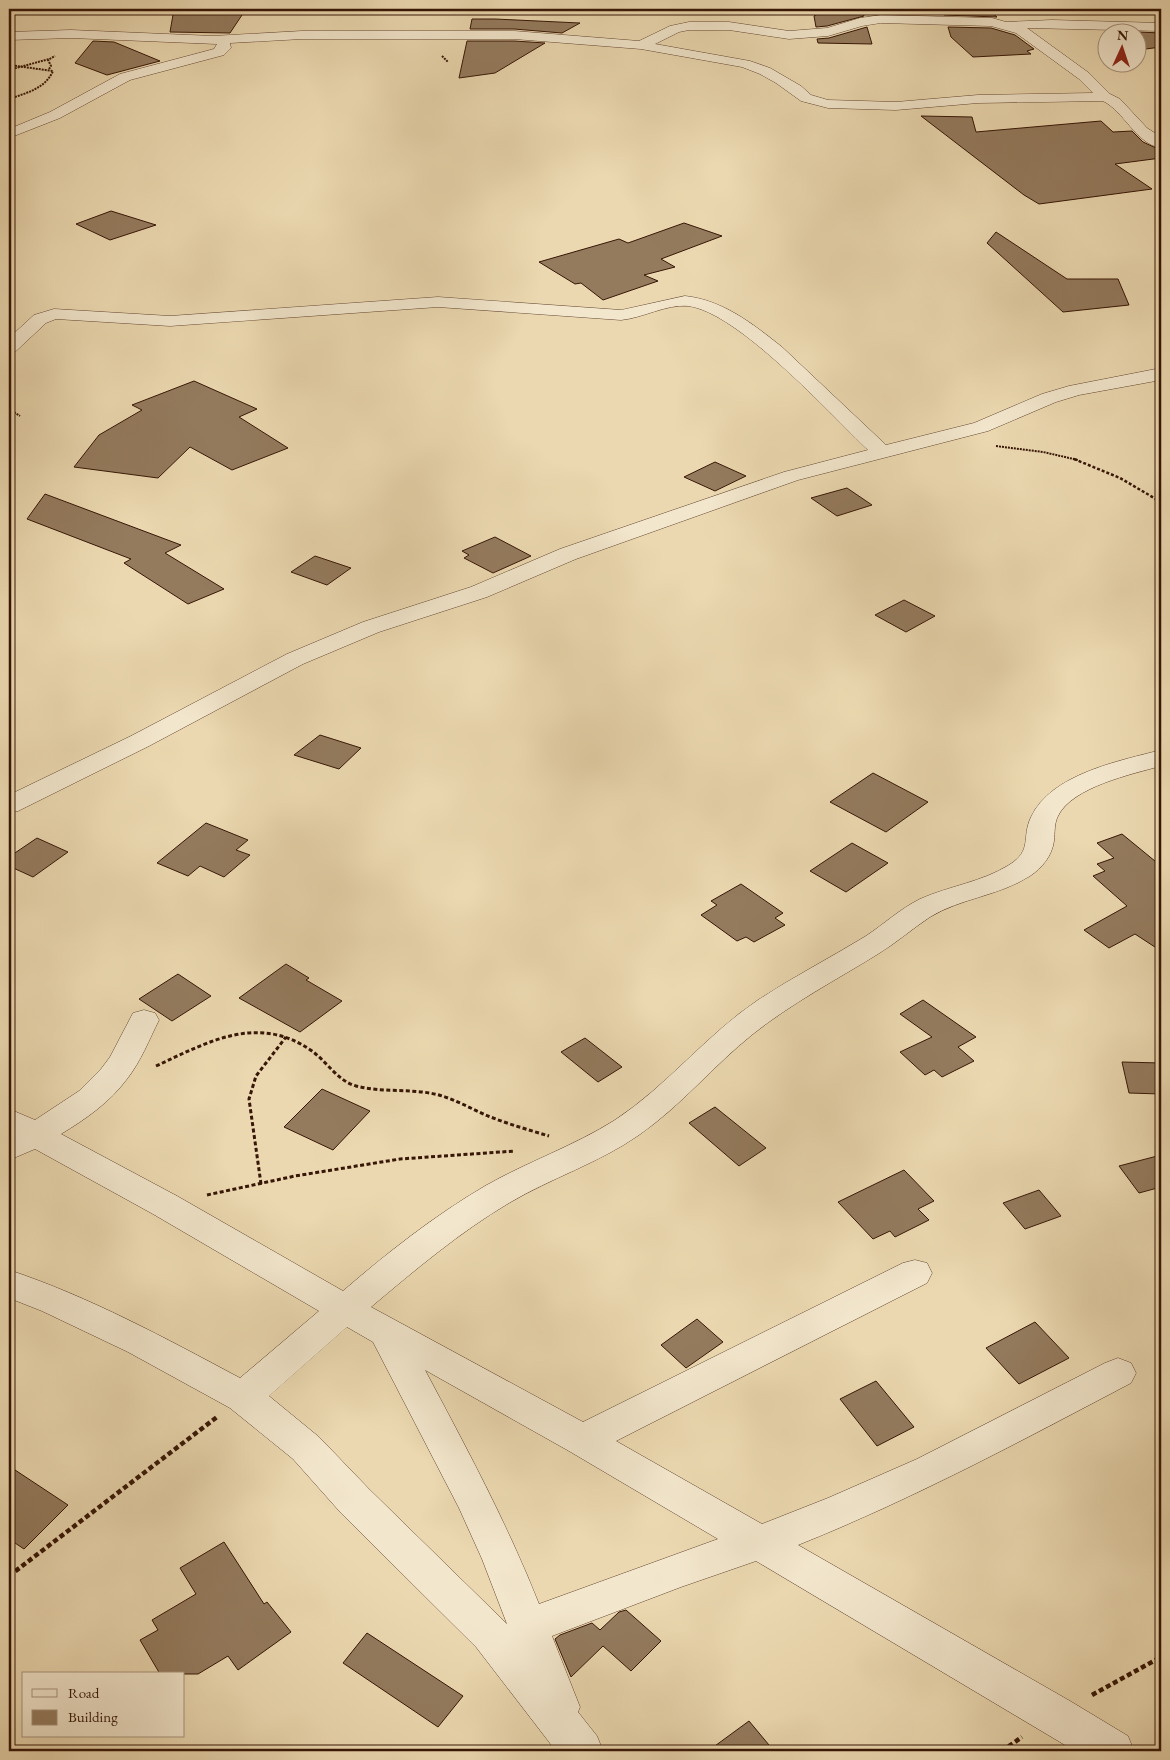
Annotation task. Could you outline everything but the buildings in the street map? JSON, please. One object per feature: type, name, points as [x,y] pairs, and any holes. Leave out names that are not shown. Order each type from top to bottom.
[{"type":"street","points":[[966,9],[973,20]]},
{"type":"street","points":[[1046,11],[1052,24]]},
{"type":"street","points":[[1107,22],[1123,12]]},
{"type":"street","points":[[641,45],[674,29],[689,26],[713,25],[776,34],[806,34],[828,32],[860,22],[881,19],[973,20],[1007,25],[1098,26]]},
{"type":"street","points":[[1007,25],[1021,30],[1084,76],[1105,98]]},
{"type":"street","points":[[1148,27],[1161,27]]},
{"type":"street","points":[[9,36],[41,34],[222,39],[308,35],[514,35],[588,39],[641,45],[745,64],[765,71],[796,89],[806,98],[828,104],[896,106],[978,100],[1088,96],[1105,98],[1115,102],[1142,131],[1161,144]]},
{"type":"street","points":[[778,48],[806,34]]},
{"type":"street","points":[[19,50],[101,36]]},
{"type":"street","points":[[9,134],[55,115],[125,77],[219,52],[224,48],[222,39]]},
{"type":"street","points":[[745,64],[760,58]]},
{"type":"street","points":[[1142,131],[1161,130]]},
{"type":"street","points":[[9,348],[40,319],[54,314],[170,321],[438,302],[479,303],[562,312],[619,315],[640,313],[671,302],[685,300],[703,305],[723,314],[776,350],[881,452]]},
{"type":"street","points":[[9,805],[140,741],[330,642],[479,592],[608,540],[791,476],[982,427],[1049,398],[1076,390],[1161,374]]},
{"type":"street","points":[[243,1397],[345,1309],[441,1232],[482,1204],[521,1182],[596,1146],[627,1127],[659,1103],[725,1041],[776,1002],[878,941],[914,914],[933,904],[1013,874],[1026,866],[1035,856],[1041,842],[1043,820],[1051,804],[1065,792],[1098,778],[1161,758]]},
{"type":"street","points":[[18,1134],[68,1115],[92,1097],[113,1076],[144,1020]]},
{"type":"street","points":[[18,1134],[166,1205],[345,1309],[582,1440],[1055,1715],[1113,1751]]},
{"type":"street","points":[[582,1440],[915,1273]]},
{"type":"street","points":[[9,1284],[54,1301],[141,1342],[243,1397],[306,1448],[355,1501],[490,1634],[577,1745]]},
{"type":"street","points":[[386,1332],[475,1500],[502,1559],[529,1626],[546,1676],[577,1745]]},
{"type":"street","points":[[529,1626],[679,1570],[760,1544],[842,1510],[930,1470],[1118,1373]]},
{"type":"path","points":[[9,70],[49,58]]},
{"type":"path","points":[[9,65],[53,71],[47,81],[30,92],[9,99]]},
{"type":"path","points":[[9,408],[20,416]]},
{"type":"path","points":[[989,446],[1036,450],[1079,460],[1121,478],[1161,502]]},
{"type":"path","points":[[148,1070],[236,1033],[251,1030],[269,1032],[305,1045],[325,1060],[344,1082],[356,1086],[420,1091],[557,1138]]},
{"type":"path","points":[[260,1184],[249,1099],[256,1076],[286,1037]]},
{"type":"path","points":[[166,1205],[260,1184],[400,1159],[524,1150]]},
{"type":"path","points":[[9,1576],[243,1397]]},
{"type":"path","points":[[1055,1715],[1161,1657]]}]
